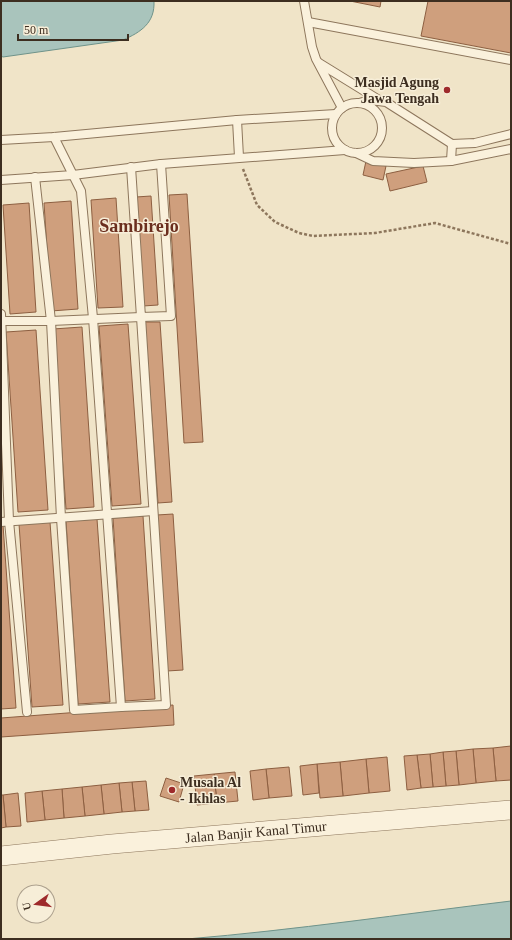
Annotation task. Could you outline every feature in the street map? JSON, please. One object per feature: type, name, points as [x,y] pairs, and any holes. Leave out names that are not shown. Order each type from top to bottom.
[{"type":"street","name":"Jalan Banjir Kanal Timur","points":[[1,856],[112,844],[511,810]]},
{"type":"lane","points":[[304,1],[312,47],[339,111]]},
{"type":"lane","points":[[308,22],[511,60]]},
{"type":"lane","points":[[318,63],[379,100],[386,102],[400,110],[452,144],[475,143],[511,134]]},
{"type":"lane","points":[[1,140],[54,137],[339,111],[353,103],[379,100]]},
{"type":"lane","points":[[356,153],[367,151],[376,144],[382,134],[382,123],[377,113],[369,106],[359,103]]},
{"type":"lane","points":[[339,111],[332,124],[333,133],[337,142],[345,150]]},
{"type":"lane","points":[[237,120],[239,157]]},
{"type":"lane","points":[[54,137],[81,191],[93,318],[121,707]]},
{"type":"lane","points":[[451,161],[452,144]]},
{"type":"lane","points":[[1,180],[73,175],[131,167],[239,157],[345,150],[356,153],[373,161],[414,163],[451,161],[511,149]]},
{"type":"lane","points":[[1,321],[51,321],[93,318],[171,316],[161,164]]},
{"type":"lane","points":[[35,177],[51,321],[61,518],[74,710],[166,704],[131,167]]},
{"type":"lane","points":[[1,314],[5,522],[27,712]]},
{"type":"lane","points":[[5,522],[153,511]]},
{"type":"path","points":[[239,157],[257,205],[275,222],[299,233],[313,236],[375,233],[435,223],[511,244]]},
{"type":"water","points":[[1,1],[154,1],[154,9],[146,26],[136,34],[123,40],[3,57],[1,56]]},
{"type":"water","points":[[511,901],[511,939],[187,939],[308,926]]},
{"type":"building","points":[[350,1],[381,1],[380,7]]},
{"type":"building","points":[[428,1],[511,1],[511,53],[421,36]]},
{"type":"building","points":[[366,161],[386,166],[383,180],[363,175]]},
{"type":"building","points":[[423,166],[427,182],[390,191],[386,174]]},
{"type":"building","points":[[187,194],[203,442],[184,443],[169,195]]},
{"type":"building","points":[[151,196],[158,305],[143,306],[136,197]]},
{"type":"building","points":[[116,198],[123,307],[98,308],[91,200]]},
{"type":"building","points":[[71,201],[78,309],[51,311],[44,203]]},
{"type":"building","points":[[29,203],[36,312],[10,314],[3,205]]},
{"type":"building","points":[[145,322],[160,322],[172,502],[158,503]]},
{"type":"building","points":[[128,324],[141,504],[112,506],[99,326]]},
{"type":"building","points":[[82,327],[94,507],[66,509],[53,329]]},
{"type":"building","points":[[36,330],[48,510],[18,512],[6,332]]},
{"type":"building","points":[[173,514],[183,670],[167,671],[157,515]]},
{"type":"building","points":[[143,516],[155,699],[125,701],[113,518]]},
{"type":"building","points":[[97,519],[110,702],[78,704],[66,521]]},
{"type":"building","points":[[50,522],[63,705],[32,707],[19,524]]},
{"type":"building","points":[[3,525],[16,708],[1,709],[1,526]]},
{"type":"building","points":[[173,705],[174,725],[1,737],[1,718]]},
{"type":"building","points":[[511,746],[511,780],[496,781],[493,748]]},
{"type":"building","points":[[493,748],[496,781],[476,783],[473,749]]},
{"type":"building","points":[[473,749],[476,783],[459,785],[456,751]]},
{"type":"building","points":[[456,751],[459,785],[446,786],[443,752]]},
{"type":"building","points":[[443,752],[446,786],[433,787],[430,754]]},
{"type":"building","points":[[430,754],[433,787],[421,788],[417,755]]},
{"type":"building","points":[[417,755],[421,788],[407,790],[404,756]]},
{"type":"building","points":[[387,757],[390,791],[369,793],[366,759]]},
{"type":"building","points":[[366,759],[369,793],[343,796],[340,762]]},
{"type":"building","points":[[340,762],[343,796],[320,798],[317,764]]},
{"type":"building","points":[[317,764],[319,793],[303,795],[300,766]]},
{"type":"building","points":[[289,767],[292,796],[269,798],[266,769]]},
{"type":"building","points":[[266,769],[269,798],[253,800],[250,771]]},
{"type":"building","points":[[235,772],[238,801],[217,803],[214,774]]},
{"type":"building","points":[[214,774],[217,803],[197,805],[194,776]]},
{"type":"building","name":"Musala Al - Ikhlas","points":[[166,778],[184,784],[179,802],[160,796]]},
{"type":"building","points":[[146,781],[149,810],[135,811],[132,782]]},
{"type":"building","points":[[132,782],[135,811],[122,812],[119,783]]},
{"type":"building","points":[[119,783],[122,812],[104,814],[101,785]]},
{"type":"building","points":[[101,785],[104,814],[85,816],[82,787]]},
{"type":"building","points":[[82,787],[85,816],[64,818],[62,789]]},
{"type":"building","points":[[62,789],[64,818],[45,820],[42,791]]},
{"type":"building","points":[[42,791],[45,820],[27,822],[25,793]]},
{"type":"building","points":[[18,793],[21,826],[6,827],[3,795]]},
{"type":"building","points":[[1,795],[3,795],[6,827],[1,828]]},
{"type":"place","name":"Masjid Agung Jawa Tengah","points":[[447,90]]},
{"type":"place","name":"Musala Al - Ikhlas","points":[[172,790]]},
{"type":"district","name":"Sambirejo","points":[[139,226]]}]
